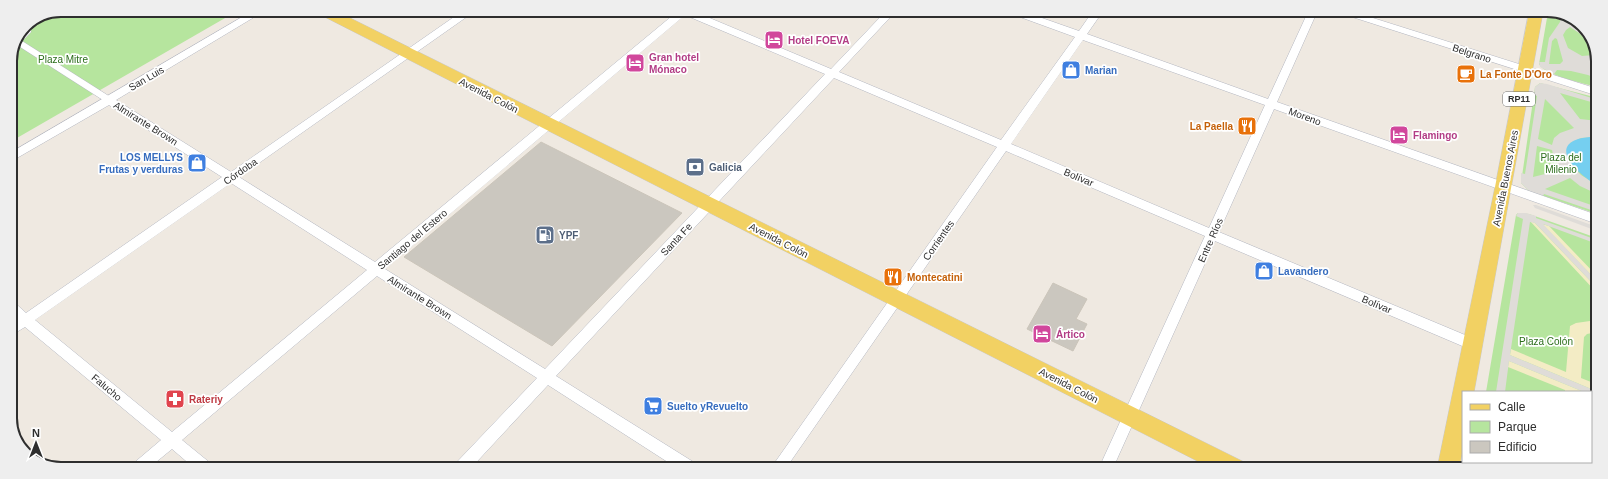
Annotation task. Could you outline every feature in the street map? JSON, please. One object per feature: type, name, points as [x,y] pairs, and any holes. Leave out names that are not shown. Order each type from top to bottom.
[{"type":"main road","name":"Avenida Colón","points":[[336,17],[1222,462]]},
{"type":"main road","name":"Avenida Buenos Aires","points":[[1472,344],[1504,187],[1524,70],[1535,17]]},
{"type":"main road","name":"RP11","points":[[1464,391],[1472,344]]},
{"type":"main road","points":[[1449,462],[1462,400]]},
{"type":"street","name":"San Luis","points":[[17,154],[249,17]]},
{"type":"street","name":"Córdoba","points":[[17,326],[461,17]]},
{"type":"street","name":"Santiago del Estero","points":[[146,462],[678,17]]},
{"type":"street","name":"Bolívar","points":[[699,17],[1472,344]]},
{"type":"street","name":"Santa Fe","points":[[466,462],[884,17]]},
{"type":"street","name":"Moreno","points":[[1029,17],[1591,218]]},
{"type":"street","name":"Corrientes","points":[[782,462],[1094,17]]},
{"type":"street","name":"Entre Ríos","points":[[1109,462],[1311,17]]},
{"type":"street","name":"Belgrano","points":[[1361,17],[1591,91]]},
{"type":"street","points":[[21,43],[109,100]]},
{"type":"street","name":"Almirante Brown","points":[[109,100],[681,462]]},
{"type":"street","name":"Falucho","points":[[17,313],[198,462]]},
{"type":"green space","name":"Plaza Mitre","points":[[62,17],[227,17],[17,138],[18,53],[20,44],[24,37],[37,24],[44,20]]},
{"type":"green space","points":[[1547,17],[1564,20],[1580,32],[1588,44],[1591,59],[1591,85],[1548,72],[1539,64]]},
{"type":"green space","name":"Plaza del Milenio","points":[[1540,83],[1591,96],[1591,212],[1529,191],[1521,183],[1535,87]]},
{"type":"green space","name":"Plaza Colón","points":[[1518,213],[1529,214],[1591,236],[1591,391],[1486,391],[1516,215]]},
{"type":"sand","points":[[1530,221],[1535,223],[1591,282],[1591,287]]},
{"type":"sand","points":[[1542,224],[1549,226],[1591,270],[1591,275]]},
{"type":"sand","points":[[1591,321],[1591,333],[1587,334],[1584,337],[1581,378],[1591,382],[1591,389],[1510,355],[1511,349],[1566,372],[1570,326],[1576,323]]},
{"type":"sand","points":[[1509,361],[1582,391],[1565,391],[1508,367]]},
{"type":"shaded area","points":[[1560,19],[1564,20],[1576,28],[1585,38],[1570,27],[1563,35],[1568,48],[1582,56],[1590,55],[1591,76],[1571,71],[1557,70],[1554,74],[1540,67],[1539,62],[1545,62],[1549,38]],"holes":[[[1555,38],[1557,39],[1563,61],[1560,64],[1549,64],[1552,41]]]},
{"type":"shaded area","points":[[1540,83],[1591,98],[1591,102],[1560,93],[1580,119],[1591,120],[1591,137],[1581,138],[1570,143],[1573,167],[1581,175],[1591,181],[1591,191],[1580,186],[1570,178],[1545,189],[1591,205],[1591,210],[1544,194],[1543,196],[1529,191],[1521,183],[1521,173],[1525,174],[1537,96],[1534,95],[1535,87]],"holes":[[[1545,99],[1574,128],[1560,133],[1554,138],[1552,145],[1538,139]],[[1537,146],[1552,150],[1554,158],[1561,170],[1533,177]]]},
{"type":"shaded area","points":[[1533,205],[1591,225],[1591,229],[1535,208]]},
{"type":"shaded area","points":[[1518,213],[1526,213],[1591,238],[1591,242],[1543,224],[1591,275],[1591,282],[1535,223],[1530,222],[1510,355],[1591,389],[1591,391],[1582,391],[1509,361],[1505,391],[1496,391],[1523,219],[1516,216]]},
{"type":"water","points":[[1591,137],[1591,182],[1573,166],[1568,158],[1566,151],[1569,144],[1576,140]]},
{"type":"building","name":"YPF","points":[[541,142],[682,213],[552,346],[404,257]]},
{"type":"building","points":[[1053,283],[1087,299],[1076,319],[1087,324],[1073,351],[1027,329]]},
{"type":"place","name":"Hotel FOEVA","points":[[774,40]]},
{"type":"place","name":"Gran hotel Mónaco","points":[[635,63]]},
{"type":"place","name":"Marian","points":[[1071,70]]},
{"type":"place","name":"La Fonte D'Oro","points":[[1466,74]]},
{"type":"place","name":"La Paella","points":[[1247,126]]},
{"type":"place","name":"Flamingo","points":[[1399,135]]},
{"type":"place","name":"LOS MELLYS Frutas y verduras","points":[[197,163]]},
{"type":"place","name":"Galicia","points":[[695,167]]},
{"type":"place","name":"YPF","points":[[545,235]]},
{"type":"place","name":"Lavandero","points":[[1264,271]]},
{"type":"place","name":"Montecatini","points":[[893,277]]},
{"type":"place","name":"Ártico","points":[[1042,334]]},
{"type":"place","name":"Rateriy","points":[[175,399]]},
{"type":"place","name":"Suelto yRevuelto","points":[[653,406]]}]
